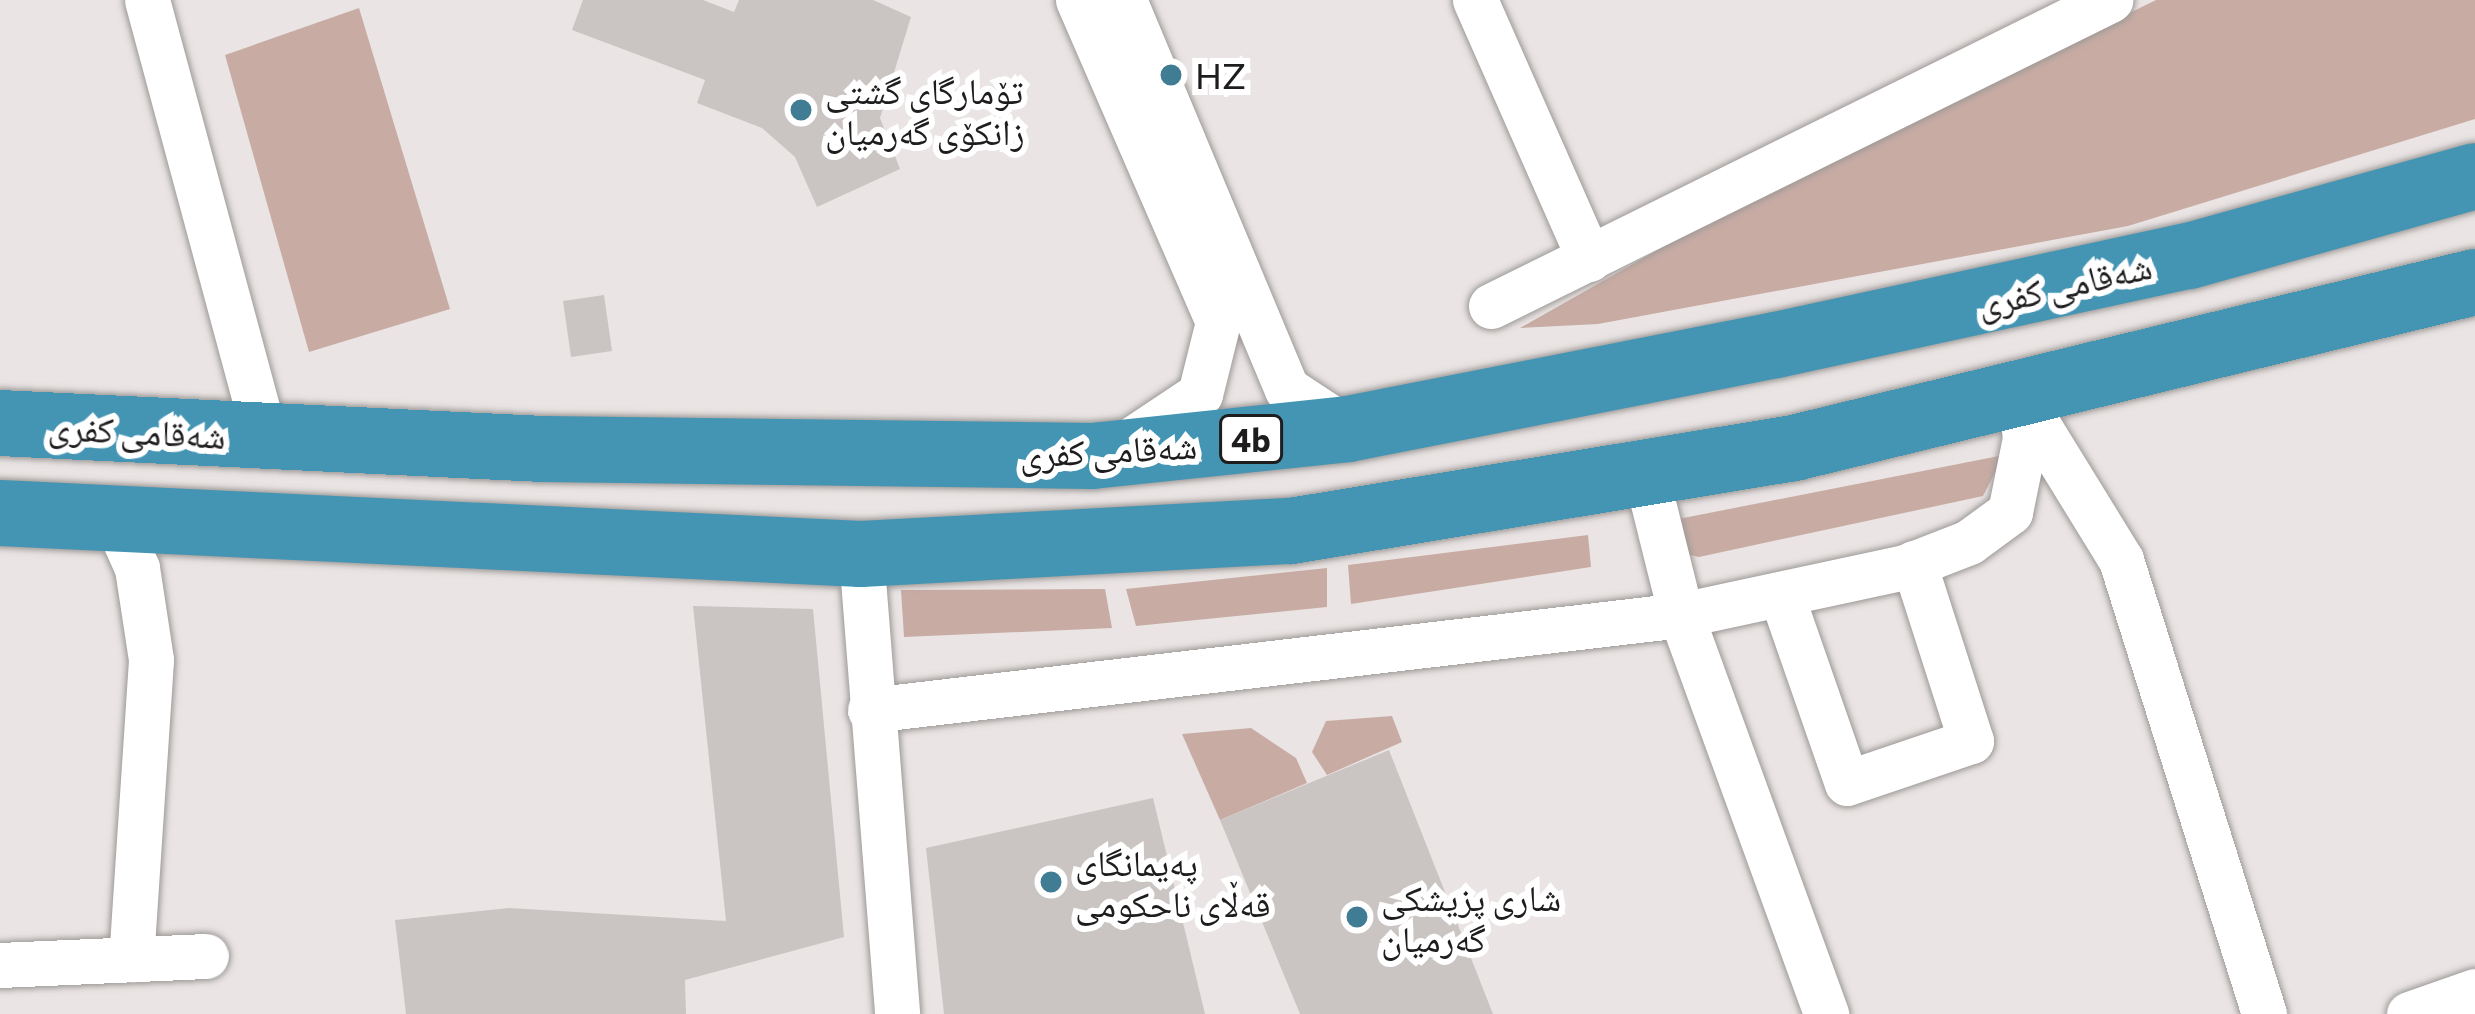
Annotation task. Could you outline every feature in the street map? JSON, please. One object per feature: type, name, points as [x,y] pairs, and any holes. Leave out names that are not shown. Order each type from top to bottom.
[{"type":"highway","name":"شەقامی کفری","points":[[0,423],[265,437],[1092,456],[1348,429],[1776,345],[2189,256],[2475,176]]},
{"type":"highway","points":[[0,513],[861,554],[1291,532],[1794,448],[2475,282]]},
{"type":"highway","points":[[1776,345],[1794,448]]},
{"type":"street","points":[[147,0],[265,437]]},
{"type":"street","points":[[1078,0],[1218,322],[1200,394],[1092,456]]},
{"type":"street","points":[[1124,0],[1287,389],[1348,429]]},
{"type":"street","points":[[1475,0],[1588,259]]},
{"type":"street","points":[[1490,306],[2110,0]]},
{"type":"street","points":[[870,710],[1681,615],[1914,563],[1969,542],[2010,512],[2024,438],[2020,396]]},
{"type":"street","points":[[2020,396],[2121,560],[2264,1014]]},
{"type":"street","points":[[1646,475],[1681,615],[1826,1014]]},
{"type":"street","points":[[115,519],[136,568],[151,660],[131,959]]},
{"type":"street","points":[[861,554],[896,1014]]},
{"type":"street","points":[[1781,594],[1847,783],[1971,741],[1914,563]]},
{"type":"street","points":[[0,965],[206,956]]},
{"type":"street","points":[[2410,1014],[2475,991]]},
{"type":"shaded area","points":[[2156,0],[2475,0],[2475,119],[2128,226],[1598,324],[1520,328],[1723,213]]},
{"type":"shaded area","points":[[359,8],[450,309],[309,352],[225,55]]},
{"type":"shaded area","points":[[2004,455],[1983,496],[1699,557],[1685,554],[1668,521]]},
{"type":"shaded area","points":[[1588,535],[1591,567],[1351,604],[1348,565]]},
{"type":"shaded area","points":[[1327,568],[1327,607],[1136,626],[1126,589]]},
{"type":"shaded area","points":[[1105,589],[1112,628],[904,637],[901,590]]},
{"type":"shaded area","points":[[1392,716],[1402,742],[1327,775],[1312,752],[1326,721]]},
{"type":"shaded area","points":[[1251,728],[1296,758],[1307,783],[1220,820],[1182,734]]},
{"type":"building","name":"تۆمارگای گشتی زانکۆی گەرمیان","points":[[583,0],[703,0],[734,12],[739,0],[873,0],[911,17],[880,118],[900,169],[817,207],[795,157],[762,128],[697,103],[705,80],[572,30]]},
{"type":"building","points":[[604,295],[612,351],[571,357],[563,301]]},
{"type":"building","points":[[693,606],[813,609],[844,937],[685,980],[686,1014],[406,1014],[395,920],[509,908],[726,921]]},
{"type":"building","name":"شاری پزیشکی گەرمیان","points":[[1389,750],[1493,1014],[1300,1014],[1220,820]]},
{"type":"building","name":"پەیمانگای قەڵای ناحکومی","points":[[1153,798],[1205,1014],[944,1014],[926,848]]},
{"type":"place","name":"HZ","points":[[1171,75]]},
{"type":"place","name":"تۆمارگای گشتی زانکۆی گەرمیان","points":[[801,110]]},
{"type":"place","name":"پەیمانگای قەڵای ناحکومی","points":[[1051,882]]},
{"type":"place","name":"شاری پزیشکی گەرمیان","points":[[1357,917]]}]
